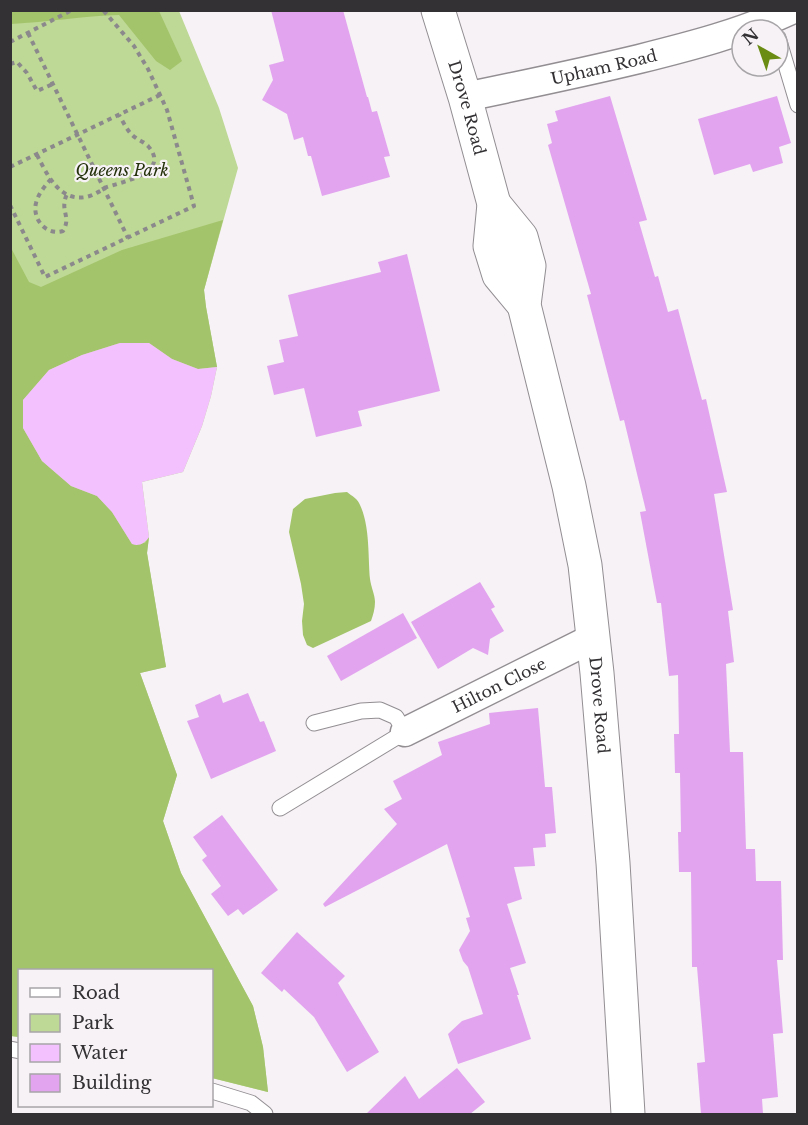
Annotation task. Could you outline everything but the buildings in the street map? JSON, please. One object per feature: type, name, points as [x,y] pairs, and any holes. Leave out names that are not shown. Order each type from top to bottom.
[{"type":"main road","name":"Drove Road","points":[[438,10],[465,97],[494,204],[490,246],[499,275],[524,304],[577,522],[585,565],[613,863],[628,1114]]},
{"type":"street","name":"Upham Road","points":[[465,97],[561,78],[730,35]]},
{"type":"street","name":"Hilton Close","points":[[405,732],[593,638]]},
{"type":"lane","points":[[790,71],[798,105]]},
{"type":"lane","points":[[314,723],[361,711],[380,710],[396,717],[405,732]]},
{"type":"lane","name":"Hilton Close","points":[[280,808],[405,732]]},
{"type":"lane","points":[[213,1091],[251,1103],[265,1114]]},
{"type":"path","points":[[10,42],[72,10]]},
{"type":"path","points":[[10,205],[45,277],[194,206],[167,110],[148,69],[134,45],[103,10]]},
{"type":"path","points":[[28,33],[128,238]]},
{"type":"path","points":[[10,64],[18,62],[37,91],[53,84]]},
{"type":"path","points":[[10,167],[160,95]]},
{"type":"path","points":[[37,155],[55,184],[67,194],[79,198],[146,172],[155,161],[153,153],[144,142],[130,134],[119,115]]},
{"type":"path","points":[[51,179],[36,200],[35,213],[45,229],[53,233],[63,231],[66,226],[66,214],[63,207],[67,194]]},
{"type":"green space","points":[[11,10],[159,11],[182,61],[170,70],[156,61],[119,15],[11,24]]},
{"type":"green space","name":"Queens Park","points":[[11,11],[179,11],[219,108],[238,168],[204,290],[217,367],[202,426],[183,472],[142,482],[149,537],[147,553],[166,667],[140,673],[177,775],[163,821],[181,873],[253,1006],[263,1047],[268,1092],[213,1078],[213,969],[18,969],[18,1037],[11,1036]]},
{"type":"green space","points":[[223,220],[204,290],[217,367],[198,369],[172,359],[149,343],[120,343],[82,355],[49,370],[23,400],[23,428],[42,461],[71,486],[97,496],[112,512],[132,544],[145,543],[149,537],[147,553],[166,667],[140,673],[177,775],[163,821],[181,873],[253,1006],[263,1047],[268,1092],[213,1078],[213,969],[18,969],[18,1037],[11,1036],[10,246],[29,282],[41,287],[122,250]]},
{"type":"green space","points":[[347,492],[359,503],[366,522],[370,579],[375,599],[374,612],[371,621],[313,648],[307,645],[303,635],[304,604],[289,532],[293,509],[305,499]]},
{"type":"water","points":[[120,343],[149,343],[172,359],[198,369],[217,367],[202,426],[183,472],[142,482],[149,537],[139,545],[132,544],[112,512],[97,496],[71,486],[42,461],[23,428],[23,400],[49,370],[82,355]]}]
